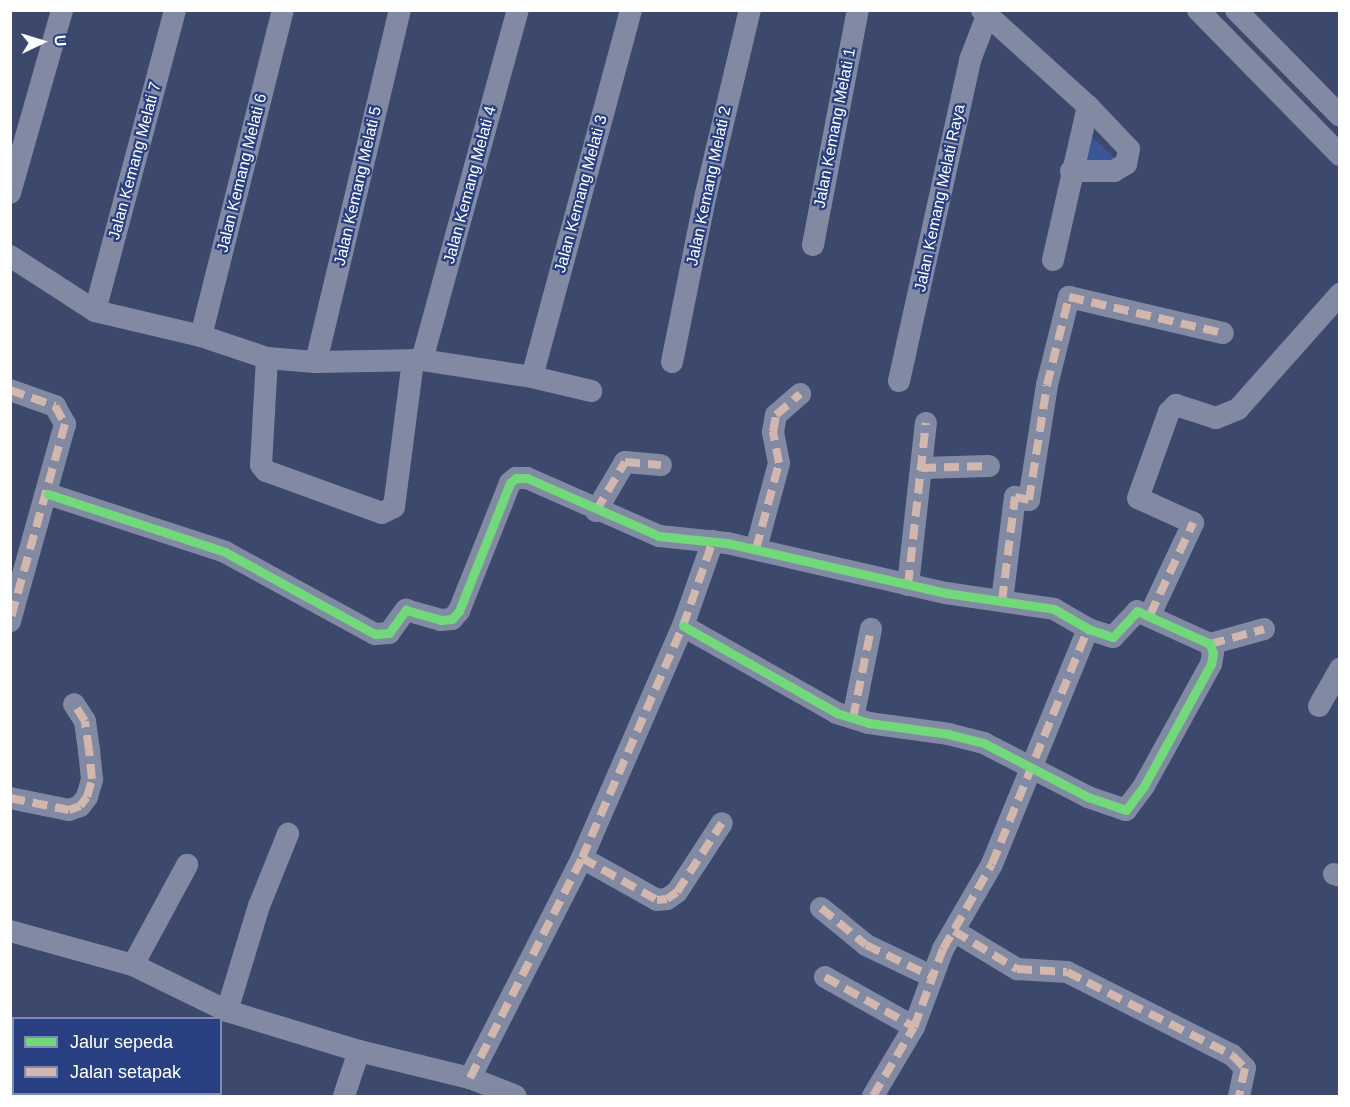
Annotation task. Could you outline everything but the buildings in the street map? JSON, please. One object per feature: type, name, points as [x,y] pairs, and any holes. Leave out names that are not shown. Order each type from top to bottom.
[{"type":"street","points":[[10,193],[62,10]]},
{"type":"street","name":"Jalan Kemang Melati 7","points":[[95,311],[176,10]]},
{"type":"street","name":"Jalan Kemang Melati 6","points":[[201,336],[283,10]]},
{"type":"street","name":"Jalan Kemang Melati 5","points":[[316,362],[400,10]]},
{"type":"street","name":"Jalan Kemang Melati 4","points":[[267,358],[261,465],[266,471],[382,513],[394,507],[417,360],[518,10]]},
{"type":"street","name":"Jalan Kemang Melati 3","points":[[532,377],[631,10]]},
{"type":"street","name":"Jalan Kemang Melati 2","points":[[672,362],[706,194],[750,10]]},
{"type":"street","name":"Jalan Kemang Melati 1","points":[[813,245],[858,10]]},
{"type":"street","points":[[1198,10],[1340,155]]},
{"type":"street","points":[[1236,10],[1340,116]]},
{"type":"street","points":[[985,13],[1125,142],[1130,156],[1114,171],[1071,171]]},
{"type":"street","name":"Jalan Kemang Melati Raya","points":[[899,381],[970,60],[985,13]]},
{"type":"street","points":[[1053,260],[1071,171],[1088,106]]},
{"type":"street","points":[[10,256],[95,311],[201,336],[267,358],[316,362],[417,360],[532,377],[591,392]]},
{"type":"street","points":[[1150,615],[1193,523],[1138,498],[1169,412],[1176,405],[1216,418],[1238,409],[1340,294]]},
{"type":"street","points":[[1002,601],[1015,497],[1029,500],[1047,385],[1069,297],[1223,333]]},
{"type":"street","points":[[10,390],[55,406],[64,418],[64,432],[48,494],[15,579],[10,621]]},
{"type":"street","points":[[756,549],[779,463],[773,432],[776,415],[800,394]]},
{"type":"street","points":[[908,585],[926,423]]},
{"type":"street","points":[[596,511],[625,462],[661,465]]},
{"type":"street","points":[[921,468],[989,466]]},
{"type":"street","points":[[48,494],[225,552],[375,634],[385,635],[406,610],[441,620],[452,619],[459,611],[510,483],[516,478],[536,481],[596,511],[659,536],[713,541],[908,585],[1054,609],[1089,629],[1113,637],[1137,611],[1210,644],[1264,629]]},
{"type":"street","points":[[470,1078],[582,858],[683,626],[713,541]]},
{"type":"street","points":[[683,626],[837,713],[984,743],[1088,797],[1122,809],[1131,807],[1211,664],[1210,644]]},
{"type":"street","points":[[853,718],[871,629]]},
{"type":"street","points":[[873,1096],[914,1027],[931,976],[992,864],[1029,766],[1089,629]]},
{"type":"street","points":[[1319,706],[1340,669]]},
{"type":"street","points":[[10,798],[69,810],[80,806],[87,797],[92,779],[89,750],[85,722],[74,704]]},
{"type":"street","points":[[582,858],[657,900],[667,899],[677,892],[722,824]]},
{"type":"street","points":[[227,1011],[259,906],[288,834]]},
{"type":"street","points":[[133,965],[187,865]]},
{"type":"street","points":[[821,908],[866,945],[931,976]]},
{"type":"street","points":[[954,931],[1017,969],[1067,972],[1232,1055],[1245,1068],[1239,1096]]},
{"type":"street","points":[[10,932],[133,965],[227,1011],[360,1051],[470,1078],[516,1096]]},
{"type":"street","points":[[825,977],[914,1027]]},
{"type":"street","points":[[344,1096],[360,1051]]},
{"type":"shaded area","points":[[1090,136],[1120,162],[1083,161]]},
{"type":"marked path","points":[[1002,601],[1015,497],[1029,500],[1047,385],[1069,297],[1223,333]]},
{"type":"marked path","points":[[10,390],[55,406],[65,424],[10,621]]},
{"type":"marked path","points":[[756,549],[779,463],[773,432],[776,415],[800,394]]},
{"type":"marked path","points":[[908,585],[926,423]]},
{"type":"marked path","points":[[596,511],[625,462],[661,465]]},
{"type":"marked path","points":[[921,468],[989,466]]},
{"type":"marked path","points":[[1150,615],[1193,523]]},
{"type":"marked path","points":[[470,1078],[582,858],[683,626],[713,541]]},
{"type":"marked path","points":[[853,718],[871,629]]},
{"type":"marked path","points":[[873,1096],[914,1027],[943,949],[992,864],[1088,629]]},
{"type":"marked path","points":[[1210,644],[1264,629]]},
{"type":"marked path","points":[[10,798],[69,810],[80,806],[87,797],[92,779],[85,721],[74,704]]},
{"type":"marked path","points":[[582,858],[657,900],[667,899],[677,892],[722,823]]},
{"type":"marked path","points":[[821,908],[866,945],[931,976]]},
{"type":"marked path","points":[[954,931],[1017,969],[1067,972],[1232,1055],[1245,1068],[1239,1096]]},
{"type":"marked path","points":[[825,977],[914,1027]]},
{"type":"cycle path","points":[[48,494],[225,552],[375,634],[389,633],[406,610],[441,620],[452,619],[459,611],[510,483],[516,478],[527,478],[659,536],[727,543],[946,593],[1054,609],[1088,629],[1113,637],[1137,611],[1210,644],[1213,653],[1211,664],[1144,786],[1126,810],[1088,797],[984,743],[949,734],[869,723],[837,713],[683,626]]}]
